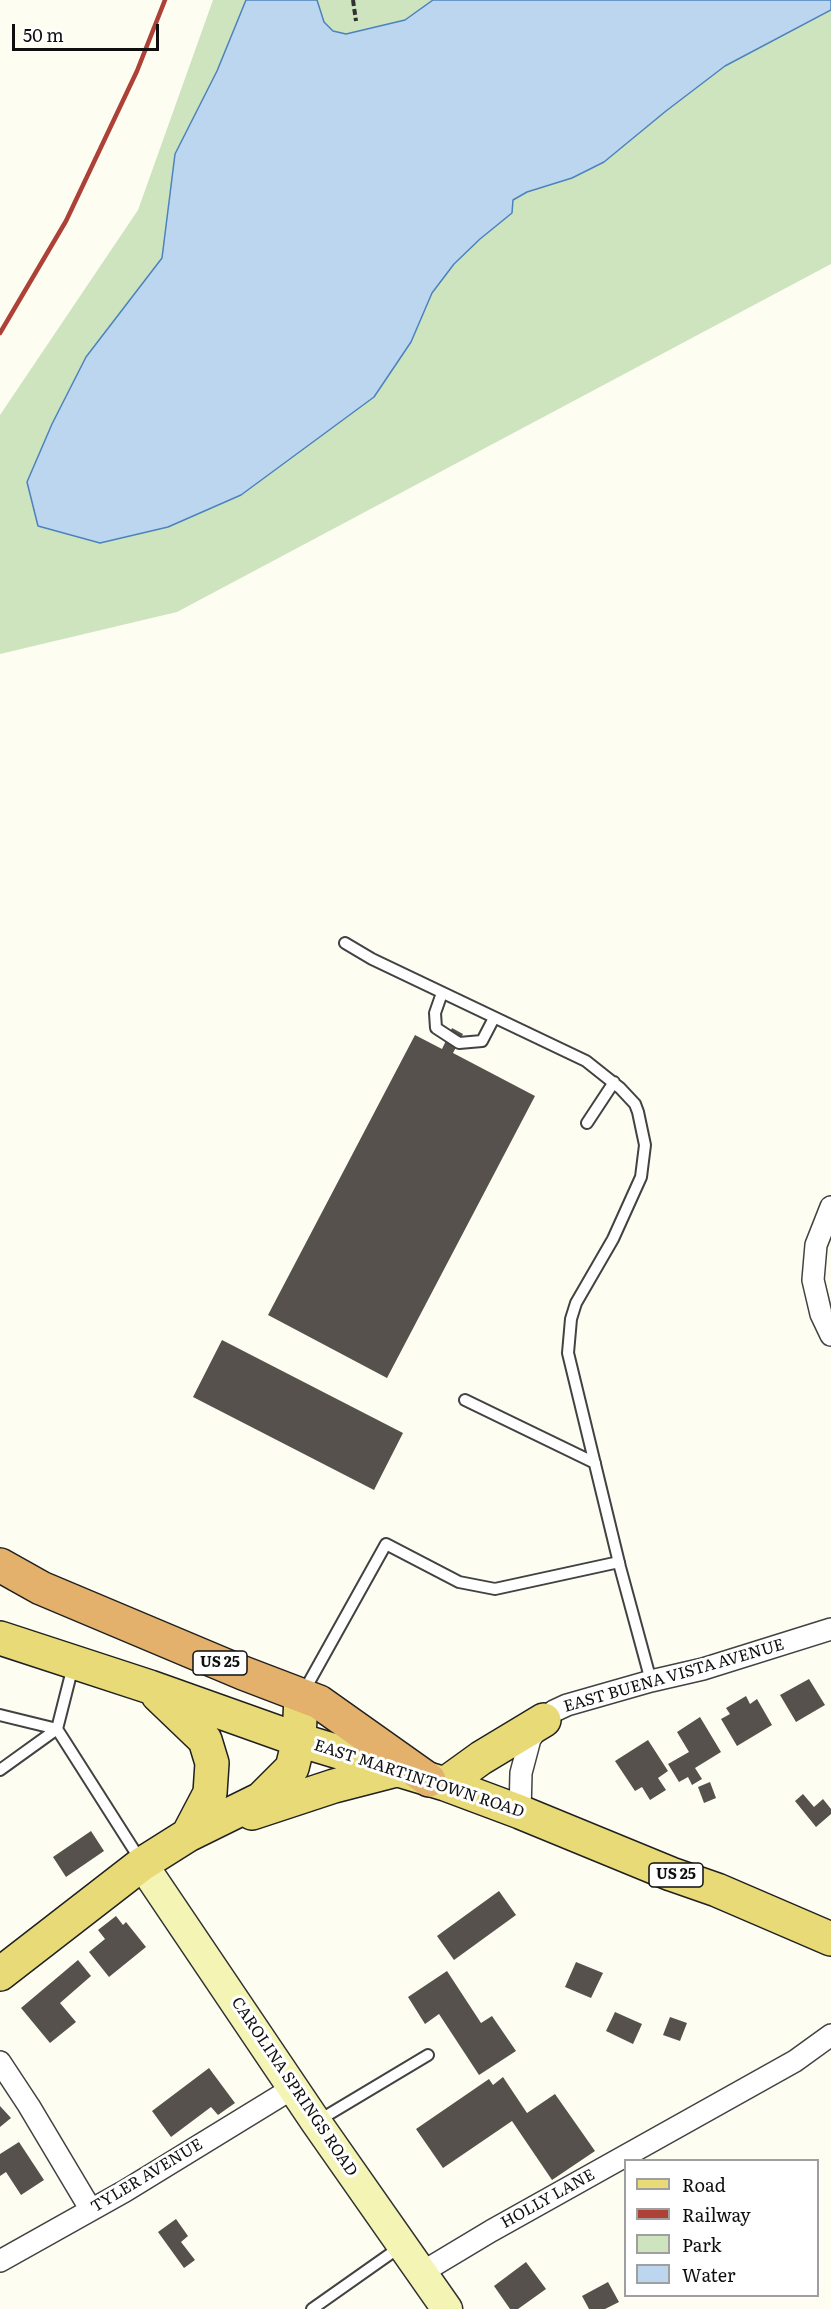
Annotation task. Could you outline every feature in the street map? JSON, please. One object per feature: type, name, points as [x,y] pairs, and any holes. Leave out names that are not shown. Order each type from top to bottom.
[{"type":"highway","name":"US 25","points":[[0,1565],[41,1588],[319,1702],[437,1782]]},
{"type":"main road","name":"EAST MARTINTOWN ROAD","points":[[1,1642],[74,1662],[299,1740],[437,1782],[520,1812],[671,1874],[717,1890],[831,1939]]},
{"type":"main road","points":[[150,1687],[205,1740],[209,1748],[212,1763],[210,1793],[188,1835]]},
{"type":"main road","points":[[0,1974],[142,1864],[188,1835],[261,1799],[292,1768],[299,1740],[301,1696]]},
{"type":"main road","points":[[437,1782],[544,1720]]},
{"type":"main road","points":[[188,1835],[334,1786],[396,1770]]},
{"type":"street","points":[[831,1207],[816,1245],[813,1280],[821,1314],[831,1335]]},
{"type":"street","name":"EAST BUENA VISTA AVENUE","points":[[520,1812],[522,1773],[530,1739],[554,1711],[567,1705],[703,1669],[831,1629]]},
{"type":"street","name":"CAROLINA SPRINGS ROAD","points":[[142,1864],[316,2122],[447,2309]]},
{"type":"street","name":"HOLLY LANE","points":[[421,2272],[795,2061],[831,2035]]},
{"type":"street","points":[[0,2062],[30,2106],[91,2210]]},
{"type":"street","name":"TYLER AVENUE","points":[[0,2261],[91,2210],[293,2088]]},
{"type":"lane","points":[[345,943],[372,959],[586,1061],[614,1082],[634,1104],[638,1112],[643,1128],[645,1153],[641,1178],[613,1239],[576,1303],[568,1336],[570,1370],[651,1681]]},
{"type":"lane","points":[[442,993],[435,1013],[436,1028],[459,1043],[482,1041],[494,1018]]},
{"type":"lane","points":[[587,1123],[614,1082]]},
{"type":"lane","points":[[465,1400],[595,1463]]},
{"type":"lane","points":[[301,1696],[386,1544],[459,1582],[495,1589],[619,1562]]},
{"type":"lane","points":[[0,1770],[57,1728],[74,1662]]},
{"type":"lane","points":[[0,1715],[57,1728],[142,1864]]},
{"type":"lane","points":[[316,2122],[428,2055]]},
{"type":"lane","points":[[312,2309],[403,2245]]},
{"type":"path","points":[[353,0],[356,21]]},
{"type":"green space","points":[[213,0],[831,0],[831,264],[177,612],[0,654],[0,415],[138,210]]},
{"type":"water","points":[[246,0],[317,0],[324,22],[333,31],[346,34],[405,20],[433,0],[831,0],[831,10],[725,66],[604,162],[572,178],[527,192],[513,200],[512,213],[454,264],[432,293],[411,342],[374,397],[241,495],[168,527],[100,543],[38,526],[27,482],[52,424],[86,357],[162,258],[175,154],[217,71]]},
{"type":"building","points":[[452,1028],[463,1034],[453,1053],[535,1096],[387,1378],[268,1315],[415,1035],[442,1049]]},
{"type":"building","points":[[222,1340],[403,1433],[374,1490],[193,1397]]},
{"type":"building","points":[[809,1679],[825,1705],[796,1722],[780,1695]]},
{"type":"building","points":[[746,1696],[750,1704],[757,1699],[772,1725],[737,1746],[721,1719],[730,1714],[726,1708]]},
{"type":"building","points":[[700,1717],[721,1752],[695,1768],[702,1779],[692,1785],[688,1777],[679,1782],[668,1764],[689,1752],[677,1732]]},
{"type":"building","points":[[648,1740],[668,1771],[658,1778],[666,1790],[650,1800],[642,1787],[635,1791],[615,1761]]},
{"type":"building","points":[[710,1782],[716,1798],[704,1803],[698,1787]]},
{"type":"building","points":[[803,1794],[814,1807],[823,1799],[831,1809],[831,1814],[816,1827],[795,1801]]},
{"type":"building","points":[[91,1831],[104,1851],[66,1877],[53,1857]]},
{"type":"building","points":[[499,1891],[516,1915],[454,1960],[437,1936]]},
{"type":"building","points":[[116,1916],[123,1925],[126,1922],[146,1947],[109,1977],[89,1952],[105,1939],[98,1930]]},
{"type":"building","points":[[78,1960],[91,1976],[60,2003],[76,2022],[50,2043],[21,2008]]},
{"type":"building","points":[[576,1962],[603,1973],[591,1998],[565,1987]]},
{"type":"building","points":[[447,1971],[481,2023],[492,2016],[516,2051],[479,2075],[439,2014],[425,2024],[408,1997]]},
{"type":"building","points":[[615,2012],[642,2024],[633,2044],[606,2031]]},
{"type":"building","points":[[670,2017],[687,2023],[680,2041],[663,2035]]},
{"type":"building","points":[[209,2068],[235,2103],[218,2115],[211,2107],[171,2137],[152,2111]]},
{"type":"building","points":[[503,2077],[527,2113],[555,2094],[595,2151],[552,2180],[512,2121],[443,2168],[416,2129],[489,2079],[493,2085]]},
{"type":"building","points":[[0,2106],[11,2118],[0,2127]]},
{"type":"building","points":[[19,2142],[44,2180],[21,2195],[6,2172],[0,2176],[0,2154]]},
{"type":"building","points":[[176,2219],[188,2236],[181,2242],[195,2260],[184,2268],[158,2232]]},
{"type":"building","points":[[526,2262],[546,2289],[518,2309],[510,2309],[494,2286]]},
{"type":"building","points":[[608,2282],[619,2302],[605,2309],[589,2309],[582,2296]]},
{"type":"railway","points":[[0,333],[66,221],[137,71],[165,0]]}]
